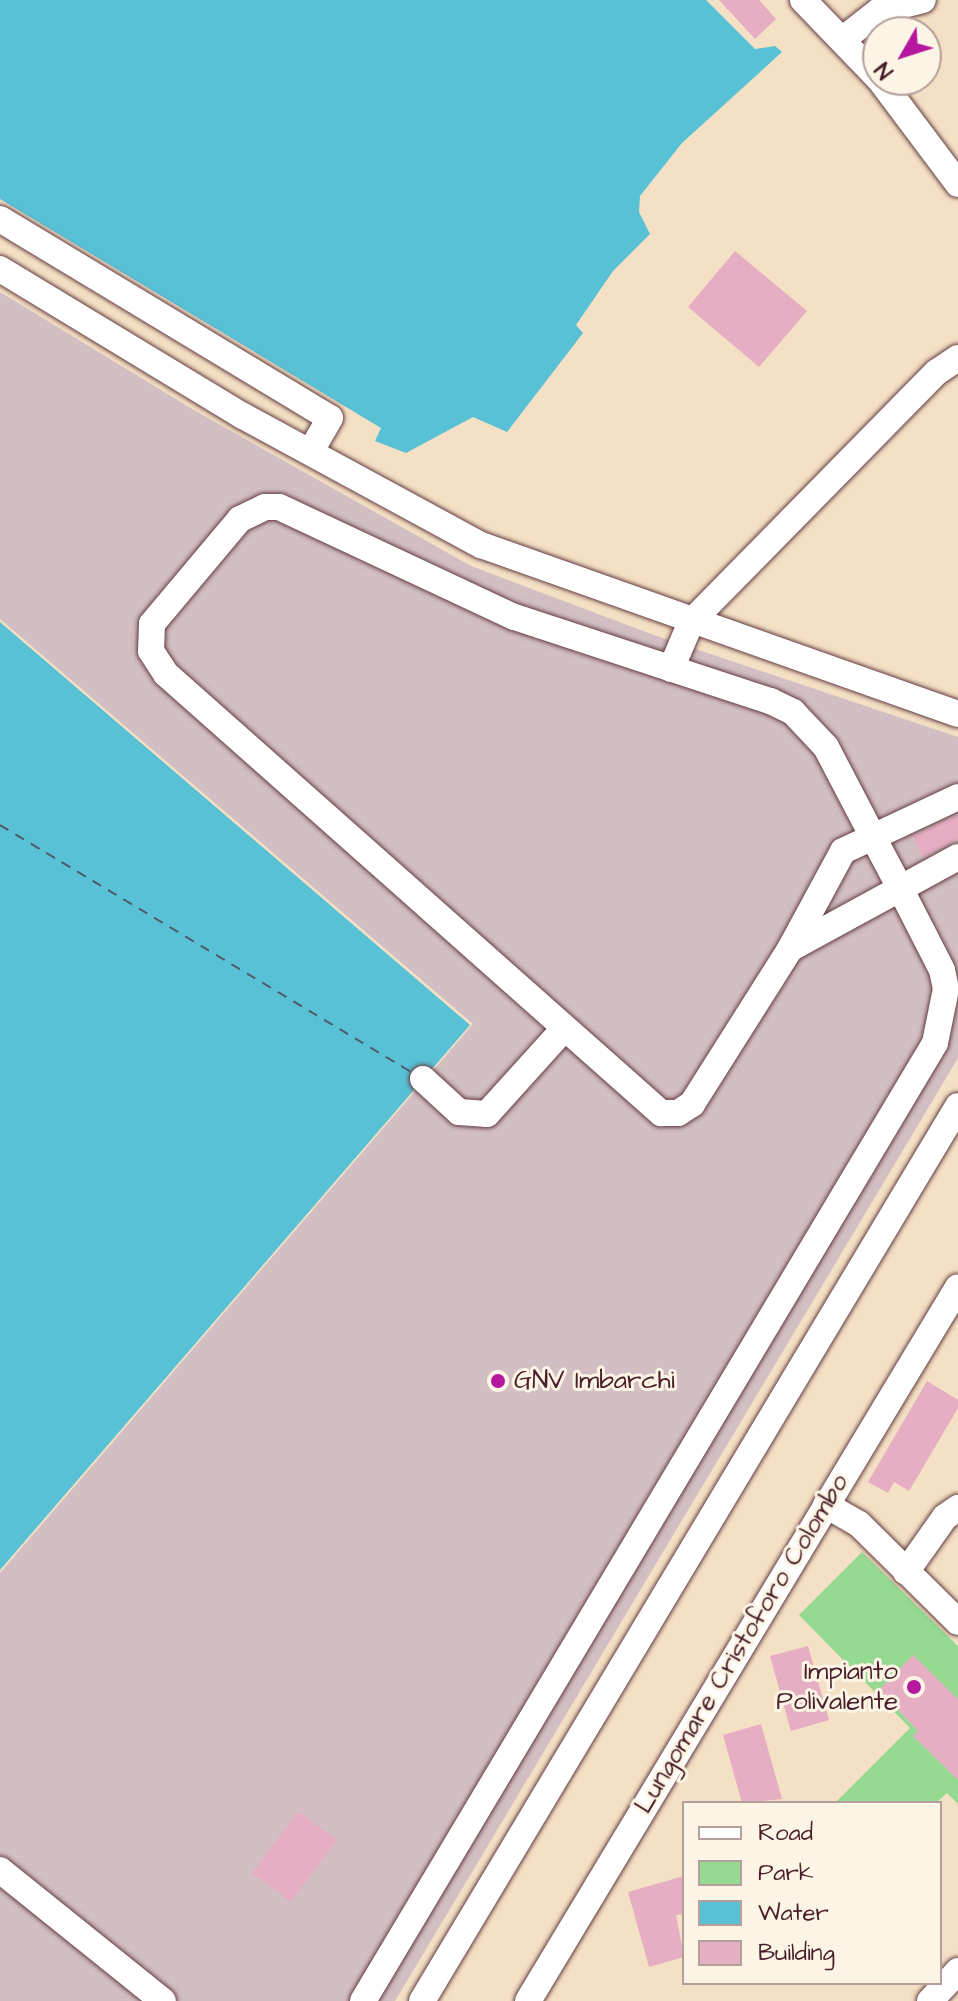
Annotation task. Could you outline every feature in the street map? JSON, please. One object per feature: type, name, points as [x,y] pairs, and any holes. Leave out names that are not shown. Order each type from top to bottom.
[{"type":"street","points":[[803,0],[828,22],[862,60]]},
{"type":"street","points":[[828,22],[923,0]]},
{"type":"street","points":[[892,96],[958,184]]},
{"type":"street","points":[[0,219],[330,418],[310,452]]},
{"type":"street","points":[[0,269],[310,452],[481,545],[691,622],[958,714]]},
{"type":"street","points":[[671,669],[691,622],[937,372],[958,358]]},
{"type":"street","points":[[363,2001],[935,1043],[947,1005],[942,970],[899,886],[873,837],[826,747],[793,712],[514,617],[279,507],[265,507],[240,519],[152,624],[151,651],[166,674],[653,1109],[678,1113],[692,1104],[790,949],[843,851],[873,837],[958,797]]},
{"type":"street","points":[[790,949],[899,886],[958,857]]},
{"type":"street","points":[[423,1079],[459,1112],[487,1114],[563,1030]]},
{"type":"street","points":[[422,2001],[958,1106]]},
{"type":"street","name":"Lungomare Cristoforo Colombo","points":[[528,2001],[958,1287]]},
{"type":"street","points":[[826,1505],[859,1524],[958,1622]]},
{"type":"street","points":[[906,1572],[945,1517],[958,1508]]},
{"type":"street","points":[[0,1870],[163,2001]]},
{"type":"street","points":[[930,2001],[958,1971]]},
{"type":"shaded area","points":[[0,292],[192,409],[471,566],[651,634],[958,737],[958,1058],[395,2001],[0,2001],[0,1573],[473,1024],[0,619]]},
{"type":"green space","name":"Impianto Polivalente","points":[[862,1552],[958,1646],[958,1804],[947,1793],[938,1801],[837,1801],[910,1728],[799,1615]]},
{"type":"water","points":[[0,0],[706,0],[755,49],[775,46],[782,52],[682,143],[640,196],[639,212],[650,234],[613,271],[576,325],[583,333],[507,432],[473,417],[406,453],[375,441],[381,428],[0,199]]},
{"type":"water","points":[[0,622],[470,1025],[0,1570]]},
{"type":"building","points":[[719,0],[759,0],[776,19],[755,39]]},
{"type":"building","points":[[735,251],[807,311],[759,367],[688,307]]},
{"type":"building","points":[[958,815],[958,839],[923,857],[913,836]]},
{"type":"building","points":[[927,1381],[958,1400],[958,1408],[909,1491],[894,1482],[888,1493],[868,1482]]},
{"type":"building","points":[[808,1646],[829,1720],[791,1731],[770,1656]]},
{"type":"building","points":[[913,1655],[958,1699],[958,1780],[913,1736],[918,1731],[879,1690]]},
{"type":"building","points":[[761,1724],[782,1799],[741,1801],[723,1735]]},
{"type":"building","points":[[298,1811],[337,1840],[291,1902],[252,1873]]},
{"type":"building","points":[[682,1877],[682,1914],[676,1915],[682,1958],[649,1967],[628,1892]]},
{"type":"ferry route","points":[[0,825],[414,1074]]},
{"type":"place","name":"GNV Imbarchi","points":[[498,1381]]},
{"type":"place","name":"Impianto Polivalente","points":[[914,1687]]}]
